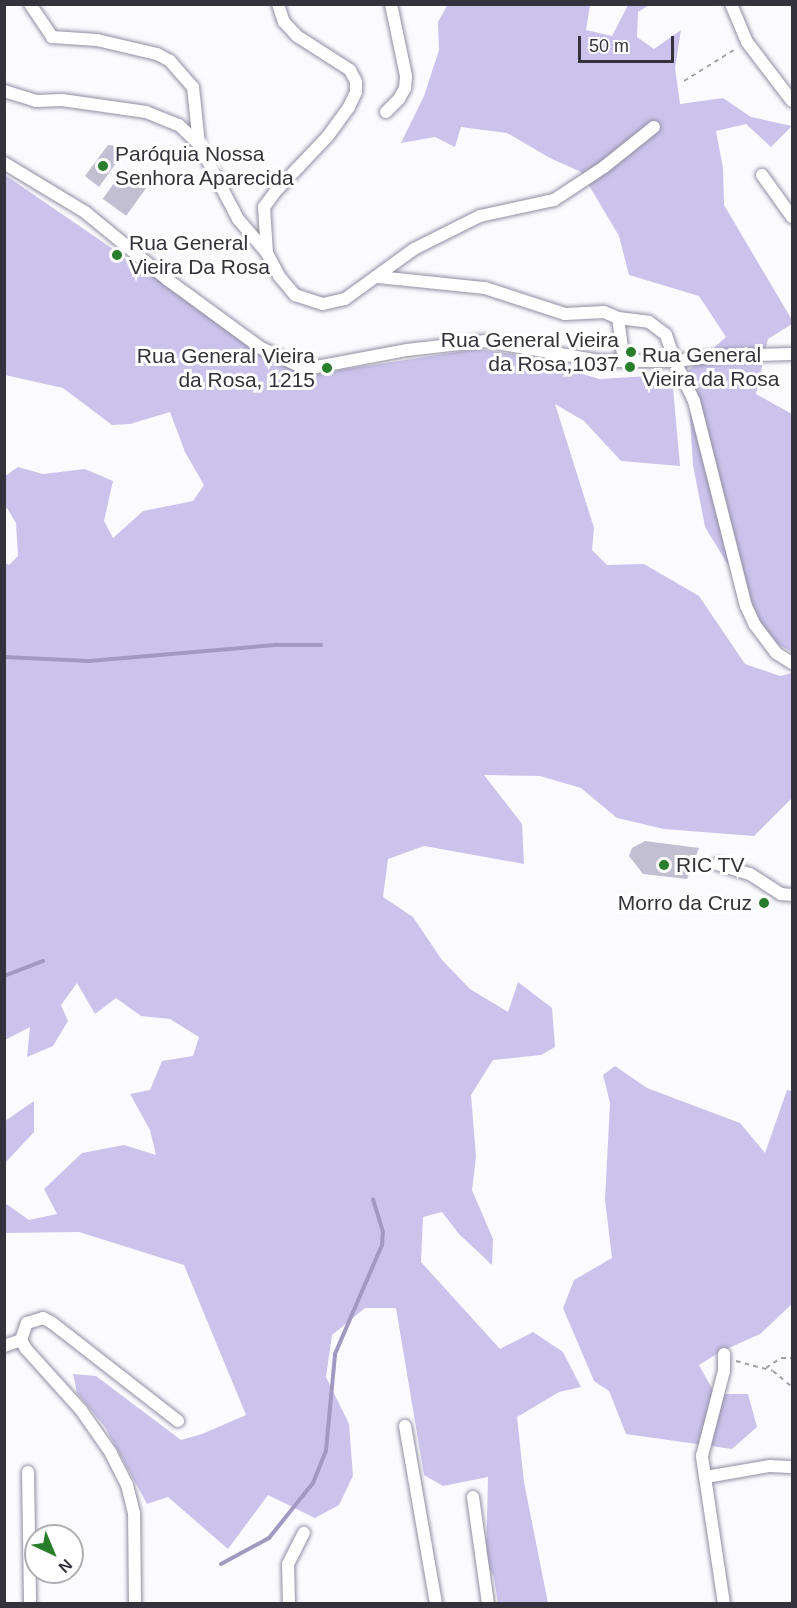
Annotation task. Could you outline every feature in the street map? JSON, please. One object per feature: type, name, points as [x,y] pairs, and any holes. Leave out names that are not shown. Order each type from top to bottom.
[{"type":"street","points":[[30,4],[52,37],[97,40],[157,54],[170,62],[193,87],[199,144]]},
{"type":"street","points":[[267,253],[264,207],[327,136],[349,107],[356,92],[356,82],[350,70],[297,36],[284,22],[278,4]]},
{"type":"street","points":[[386,112],[399,99],[405,88],[406,76],[391,4]]},
{"type":"street","points":[[731,4],[747,42],[792,101]]},
{"type":"street","points":[[4,91],[36,101],[62,100],[146,112],[179,125],[199,144],[238,219],[267,253],[279,276],[296,295],[323,304],[345,299],[414,249],[480,216],[554,200],[604,167],[654,127]]},
{"type":"street","points":[[4,163],[85,212],[168,280],[261,348],[280,358],[311,368],[407,350],[485,341],[601,361],[624,362],[792,354]]},
{"type":"street","points":[[762,175],[792,217]]},
{"type":"street","points":[[378,277],[485,288],[565,314],[604,312],[618,318],[649,322],[666,335],[675,361],[694,401],[746,606],[755,625],[776,653],[792,663]]},
{"type":"street","points":[[618,318],[624,362]]},
{"type":"street","points":[[717,864],[750,874],[781,894],[792,895]]},
{"type":"street","points":[[21,1340],[27,1323],[43,1318],[51,1322],[178,1421]]},
{"type":"street","points":[[4,1346],[21,1340]]},
{"type":"street","points":[[21,1340],[94,1427],[127,1485],[134,1513],[135,1604]]},
{"type":"street","points":[[724,1354],[723,1376],[703,1449],[724,1604]]},
{"type":"street","points":[[405,1426],[436,1604]]},
{"type":"street","points":[[706,1477],[760,1467],[790,1467]]},
{"type":"street","points":[[28,1472],[30,1604]]},
{"type":"street","points":[[473,1497],[488,1604]]},
{"type":"street","points":[[290,1604],[288,1564],[304,1533]]},
{"type":"path","points":[[684,81],[747,42]]},
{"type":"path","points":[[724,1354],[738,1361],[766,1368],[792,1387]]},
{"type":"path","points":[[766,1368],[781,1358],[792,1358]]},
{"type":"shaded area","points":[[448,4],[590,5],[586,30],[612,36],[628,5],[649,5],[638,12],[637,37],[654,49],[681,30],[675,68],[680,104],[723,98],[751,117],[792,126],[771,147],[746,124],[716,131],[723,168],[724,205],[792,320],[792,324],[768,339],[756,394],[792,414],[792,652],[768,639],[750,601],[705,527],[693,465],[687,372],[726,337],[699,296],[629,275],[619,236],[581,172],[550,158],[507,133],[461,127],[455,147],[435,137],[401,143],[424,96],[439,50],[438,22]]},
{"type":"shaded area","points":[[5,175],[129,260],[203,305],[260,353],[313,374],[477,349],[526,356],[599,379],[650,376],[673,388],[680,466],[621,461],[584,421],[555,404],[594,528],[592,550],[607,565],[644,564],[699,596],[745,664],[780,676],[792,673],[792,798],[754,836],[664,829],[617,818],[581,788],[540,776],[484,775],[522,824],[524,864],[424,846],[388,859],[383,897],[413,917],[442,960],[470,989],[508,1012],[518,982],[552,1008],[555,1047],[541,1055],[493,1060],[471,1095],[476,1157],[472,1190],[493,1239],[492,1265],[459,1234],[442,1212],[423,1217],[421,1262],[500,1349],[533,1332],[563,1352],[581,1387],[559,1392],[517,1417],[524,1482],[548,1603],[498,1603],[494,1578],[486,1560],[488,1477],[443,1486],[424,1475],[396,1308],[365,1308],[332,1335],[326,1377],[349,1424],[353,1476],[339,1505],[315,1518],[268,1495],[228,1549],[168,1497],[147,1504],[105,1427],[77,1393],[73,1374],[96,1376],[181,1440],[202,1434],[246,1415],[184,1265],[79,1232],[5,1233],[5,1203],[29,1220],[57,1214],[44,1189],[82,1153],[124,1145],[156,1155],[150,1130],[130,1094],[150,1090],[162,1061],[193,1056],[199,1037],[170,1019],[141,1016],[116,998],[95,1014],[77,983],[61,1005],[68,1021],[53,1046],[27,1057],[30,1027],[5,1040],[4,562],[9,565],[18,556],[16,523],[7,508],[5,509],[5,476],[18,467],[43,474],[85,469],[113,481],[104,521],[113,538],[143,511],[193,501],[204,485],[185,452],[170,412],[130,424],[112,425],[63,388],[5,375]]},
{"type":"shaded area","points":[[615,1066],[647,1088],[740,1123],[765,1153],[787,1090],[792,1091],[792,1304],[760,1334],[720,1352],[699,1365],[715,1394],[748,1394],[757,1427],[732,1449],[626,1434],[609,1391],[594,1381],[563,1308],[574,1280],[612,1258],[605,1200],[610,1103],[603,1075]]},
{"type":"shaded area","points":[[34,1101],[34,1132],[5,1163],[5,1121]]},
{"type":"building","name":"Paróquia Nossa Senhora Aparecida","points":[[108,145],[117,146],[120,149],[118,154],[122,155],[99,187],[85,176]]},
{"type":"building","points":[[125,168],[148,185],[126,216],[103,199]]},
{"type":"building","name":"RIC TV","points":[[645,841],[699,848],[687,879],[643,874],[629,856],[632,848]]},
{"type":"waterway","points":[[4,657],[89,661],[277,645],[321,645]]},
{"type":"waterway","points":[[4,976],[43,961]]},
{"type":"waterway","points":[[221,1564],[269,1538],[313,1483],[326,1450],[335,1354],[382,1245],[383,1232],[373,1200]]},
{"type":"place","name":"Paróquia Nossa Senhora Aparecida","points":[[103,166]]},
{"type":"place","name":"Rua General Vieira Da Rosa","points":[[117,255]]},
{"type":"place","name":"Rua General Vieira da Rosa,1037","points":[[631,352]]},
{"type":"place","name":"Rua General Vieira da Rosa","points":[[630,367]]},
{"type":"place","name":"Rua General Vieira da Rosa, 1215","points":[[327,368]]},
{"type":"place","name":"RIC TV","points":[[664,865]]},
{"type":"place","name":"Morro da Cruz","points":[[764,903]]}]
